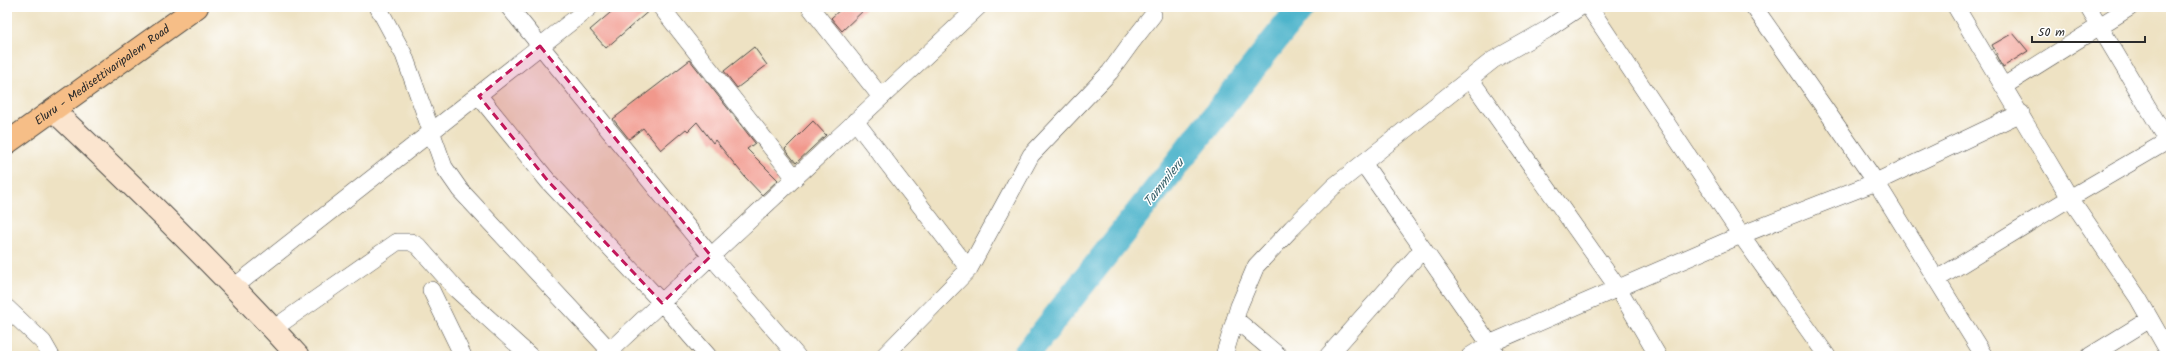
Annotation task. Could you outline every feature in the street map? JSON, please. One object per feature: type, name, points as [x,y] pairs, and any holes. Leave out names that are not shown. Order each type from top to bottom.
[{"type":"main road","name":"Eluru - Medisettivaripalem Road","points":[[7,143],[54,111],[197,7]]},
{"type":"main road","points":[[54,111],[148,200],[234,287],[298,356]]},
{"type":"street","points":[[378,7],[404,55],[444,166],[460,190],[609,354],[662,302],[978,7]]},
{"type":"street","points":[[509,7],[712,256],[797,356]]},
{"type":"street","points":[[234,287],[590,7]]},
{"type":"street","points":[[661,7],[795,178]]},
{"type":"street","points":[[810,7],[881,97]]},
{"type":"street","points":[[1224,356],[1248,281],[1256,266],[1333,188],[1494,60],[1546,30],[1580,7]]},
{"type":"street","points":[[1589,7],[1741,235],[1827,356]]},
{"type":"street","points":[[1754,7],[1876,182],[1984,356]]},
{"type":"street","points":[[1956,7],[2021,113],[2070,198],[2138,298],[2171,356]]},
{"type":"street","points":[[1937,279],[2070,198],[2170,142],[2088,7]]},
{"type":"street","points":[[2004,86],[2130,7]]},
{"type":"street","points":[[884,356],[969,269],[1031,155],[1110,72],[1154,10]]},
{"type":"street","points":[[1470,79],[1618,288],[1658,356]]},
{"type":"street","points":[[478,96],[548,181],[662,302],[708,356]]},
{"type":"street","points":[[1470,356],[1494,350],[1618,288],[1741,235],[1876,182],[2021,113]]},
{"type":"street","points":[[855,121],[969,269]]},
{"type":"street","points":[[1363,163],[1494,350]]},
{"type":"street","points":[[274,329],[397,242],[404,241],[418,246],[457,290],[530,356]]},
{"type":"street","points":[[1328,356],[1423,249]]},
{"type":"street","points":[[431,290],[463,356]]},
{"type":"street","points":[[7,308],[32,330],[51,356]]},
{"type":"street","points":[[1235,319],[1279,356]]},
{"type":"street","points":[[2090,356],[2150,319]]},
{"type":"highlighted area","points":[[540,46],[711,256],[662,303],[548,181],[479,96]]},
{"type":"building","points":[[617,7],[651,7],[651,9],[606,48],[590,30]]},
{"type":"building","points":[[843,7],[867,7],[842,31],[831,18]]},
{"type":"building","points":[[2013,33],[2028,51],[2003,67],[1992,45]]},
{"type":"building","points":[[754,47],[767,65],[737,88],[724,71]]},
{"type":"building","points":[[690,60],[755,143],[747,149],[778,180],[762,195],[745,177],[715,140],[713,143],[697,122],[688,131],[686,129],[661,150],[643,128],[629,139],[613,119]]},
{"type":"building","points":[[813,121],[826,135],[796,163],[785,149]]},
{"type":"waterway","name":"Tammileru","points":[[1025,356],[1301,7]]}]
